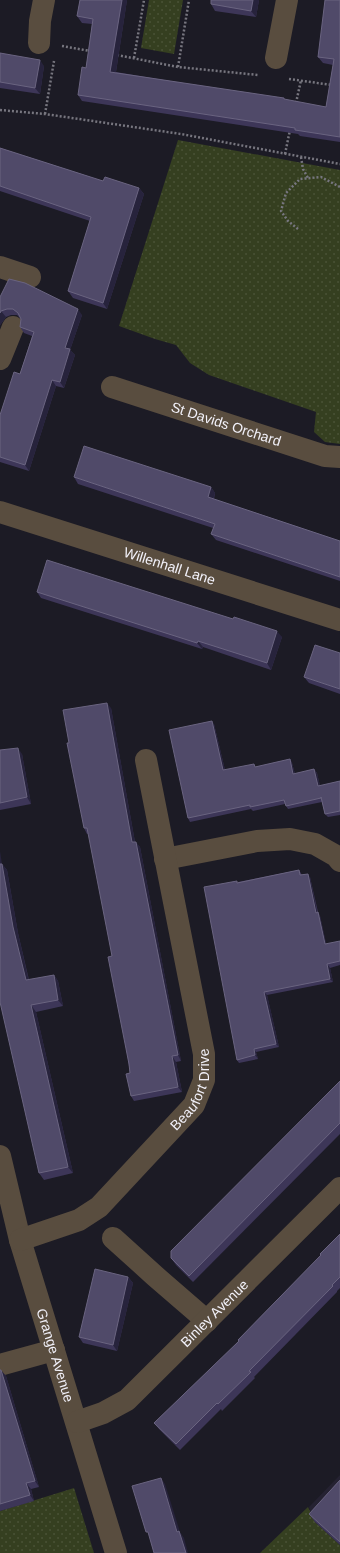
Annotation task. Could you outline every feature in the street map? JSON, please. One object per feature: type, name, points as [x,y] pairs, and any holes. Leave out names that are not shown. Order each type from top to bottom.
[{"type":"street","points":[[40,43],[40,21],[44,0]]},
{"type":"street","points":[[270,67],[287,0]]},
{"type":"street","points":[[0,267],[30,277]]},
{"type":"street","points":[[0,359],[13,328]]},
{"type":"street","name":"St Davids Orchard","points":[[112,387],[325,456],[340,457]]},
{"type":"street","name":"Willenhall Lane","points":[[0,512],[340,620]]},
{"type":"street","name":"Beaufort Drive","points":[[20,1240],[79,1220],[99,1207],[194,1105],[204,1080],[204,1054],[146,760]]},
{"type":"street","points":[[166,860],[257,841],[290,839],[315,844],[336,856],[340,861]]},
{"type":"street","name":"Grange Avenue","points":[[0,1156],[20,1240],[116,1553]]},
{"type":"street","name":"Binley Avenue","points":[[76,1422],[103,1413],[127,1400],[340,1188]]},
{"type":"street","points":[[113,1238],[154,1276],[207,1321]]},
{"type":"street","points":[[0,1365],[54,1350]]},
{"type":"path","points":[[134,58],[144,0]]},
{"type":"path","points":[[178,67],[189,0]]},
{"type":"path","points":[[40,43],[95,52]]},
{"type":"path","points":[[40,43],[54,58],[45,114]]},
{"type":"path","points":[[110,54],[178,67],[270,67]]},
{"type":"path","points":[[287,78],[332,85]]},
{"type":"path","points":[[295,110],[302,80]]},
{"type":"path","points":[[0,110],[45,114],[181,134],[340,164]]},
{"type":"path","points":[[285,154],[292,125]]},
{"type":"path","points":[[301,157],[303,169],[308,178]]},
{"type":"path","points":[[298,229],[288,221],[281,211],[286,193],[300,179],[321,177],[340,187]]},
{"type":"shaded area","points":[[340,1475],[340,1545],[315,1522],[309,1507]]},
{"type":"green space","points":[[149,0],[183,0],[174,54],[141,48]]},
{"type":"green space","points":[[178,140],[340,170],[340,444],[325,442],[314,432],[316,412],[209,375],[190,363],[176,345],[119,326]]},
{"type":"green space","points":[[74,1488],[94,1553],[0,1553],[0,1511]]},
{"type":"green space","points":[[308,1507],[315,1522],[340,1545],[340,1553],[260,1553]]},
{"type":"building","points":[[80,0],[122,0],[110,72],[284,98],[326,107],[334,59],[318,57],[325,0],[340,0],[340,137],[295,130],[295,128],[78,95],[82,67],[86,68],[93,19],[77,16]]},
{"type":"building","points":[[211,0],[253,0],[251,11],[211,4]]},
{"type":"building","points":[[0,53],[40,60],[35,88],[0,82]]},
{"type":"building","points":[[0,148],[103,181],[105,177],[139,188],[103,303],[68,291],[91,217],[0,186]]},
{"type":"building","points":[[9,279],[25,283],[78,309],[65,348],[70,349],[60,382],[52,380],[25,465],[0,457],[0,415],[14,372],[20,374],[34,332],[20,327],[21,319],[18,313],[13,309],[7,309],[1,311],[0,313],[0,297]]},
{"type":"building","points":[[84,446],[211,487],[208,497],[340,541],[340,577],[211,534],[215,524],[74,477]]},
{"type":"building","points":[[47,560],[233,619],[234,617],[277,631],[267,663],[198,641],[197,643],[37,592]]},
{"type":"building","points":[[315,645],[340,653],[340,689],[304,677]]},
{"type":"building","points":[[107,703],[132,842],[136,842],[178,1055],[172,1056],[178,1087],[131,1096],[126,1074],[130,1073],[129,1064],[108,957],[112,956],[87,828],[84,828],[67,743],[69,743],[63,710]]},
{"type":"building","points":[[212,721],[223,770],[254,764],[255,767],[290,759],[293,774],[314,769],[318,786],[340,781],[340,811],[325,814],[321,797],[286,806],[284,800],[250,807],[250,805],[188,818],[169,730]]},
{"type":"building","points":[[18,748],[27,797],[0,803],[0,750]]},
{"type":"building","points":[[0,864],[2,864],[13,927],[26,980],[54,975],[58,1000],[31,1005],[68,1167],[39,1173],[0,1002]]},
{"type":"building","points":[[299,870],[300,875],[308,874],[316,913],[318,912],[325,944],[340,941],[340,961],[327,964],[330,979],[264,992],[276,1044],[254,1049],[255,1055],[237,1060],[204,887],[237,881],[237,883]]},
{"type":"building","points":[[340,1081],[340,1123],[189,1276],[171,1258],[171,1251]]},
{"type":"building","points":[[340,1234],[340,1277],[332,1285],[333,1286],[249,1371],[251,1372],[176,1444],[154,1423],[239,1341],[238,1340]]},
{"type":"building","points":[[95,1269],[128,1277],[113,1345],[79,1337]]},
{"type":"building","points":[[0,1370],[35,1481],[26,1483],[30,1495],[0,1504]]},
{"type":"building","points":[[161,1478],[177,1532],[179,1531],[186,1553],[154,1553],[148,1532],[146,1532],[132,1486]]},
{"type":"building","points":[[340,1480],[340,1542],[309,1514]]}]
